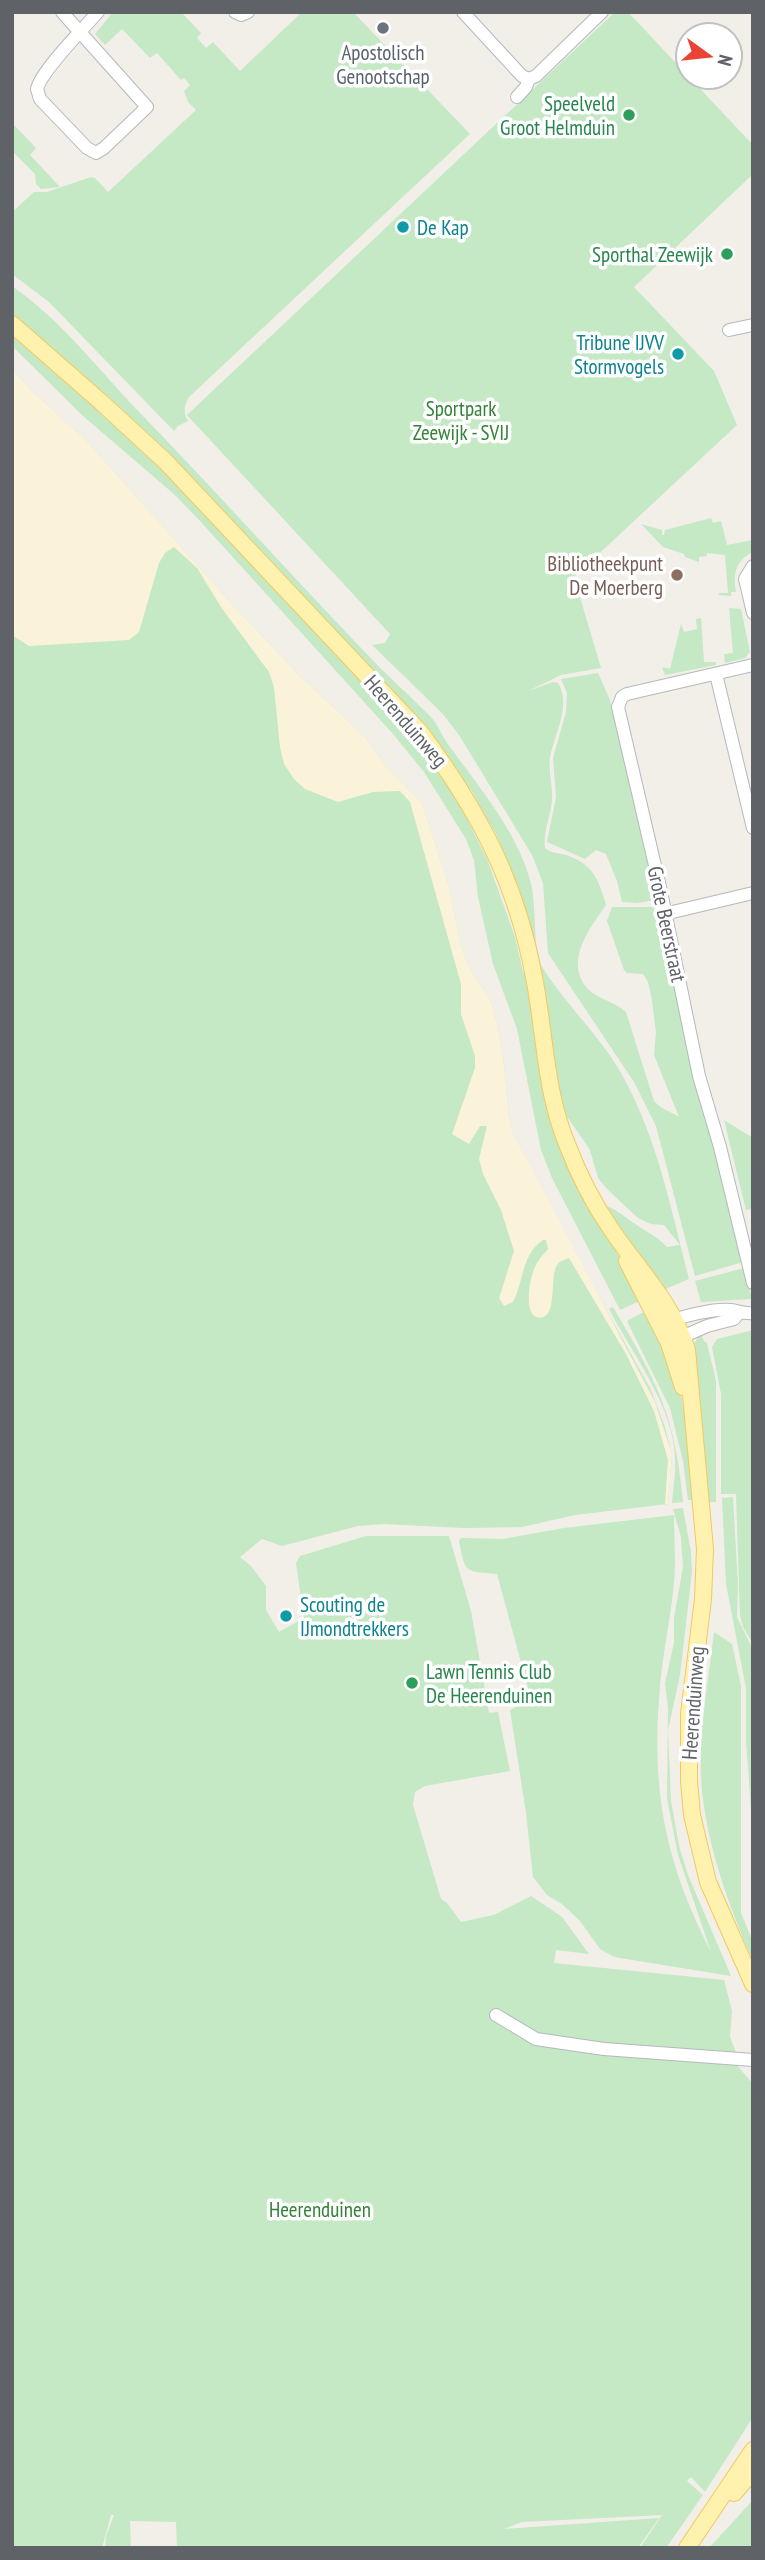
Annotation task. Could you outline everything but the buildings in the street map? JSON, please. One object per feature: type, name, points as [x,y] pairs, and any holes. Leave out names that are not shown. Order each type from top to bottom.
[{"type":"main road","name":"Heerenduinweg","points":[[12,324],[166,462],[416,728],[457,782],[487,834],[510,887],[530,955],[550,1082],[560,1126],[580,1174],[612,1232],[647,1275],[689,1366],[705,1549],[703,1599],[689,1714],[692,1815],[708,1882],[753,1984]]},
{"type":"main road","points":[[687,2548],[753,2450]]},
{"type":"main road","points":[[693,2548],[753,2471]]},
{"type":"street","points":[[62,12],[81,32],[147,107],[96,153],[87,148],[38,94],[38,84],[41,79],[81,32],[98,12]]},
{"type":"street","points":[[235,12],[241,15],[248,12]]},
{"type":"street","points":[[463,12],[522,76],[529,79]]},
{"type":"street","points":[[517,97],[529,79],[536,76],[602,12]]},
{"type":"street","points":[[729,330],[753,325]]},
{"type":"street","points":[[753,566],[747,574],[746,584],[753,612]]},
{"type":"street","name":"Grote Beerstraat","points":[[753,665],[626,694],[619,702],[618,711],[699,1076],[753,1283]]},
{"type":"street","points":[[716,674],[753,828]]},
{"type":"street","points":[[664,914],[753,893]]},
{"type":"street","points":[[668,1322],[733,1310],[738,1314],[753,1313]]},
{"type":"street","points":[[676,1340],[706,1326],[734,1319],[738,1314]]},
{"type":"street","points":[[496,2015],[537,2039],[604,2049],[753,2060]]},
{"type":"green space","points":[[113,12],[181,12],[201,33],[197,38],[206,48],[213,42],[240,71],[302,12],[353,12],[470,134],[189,397],[185,409],[188,421],[174,431],[49,302],[12,274],[12,212],[34,192],[47,192],[91,177],[108,192],[196,110],[188,102],[184,91],[190,85],[184,78],[181,80],[157,53],[150,58],[122,29],[105,45],[95,34]]},
{"type":"green space","name":"Sportpark Zeewijk - SVIJ","points":[[615,12],[628,12],[674,61],[674,91],[702,91],[753,145],[753,174],[634,287],[714,371],[737,425],[574,577],[601,668],[561,675],[528,691],[553,682],[558,683],[563,701],[561,720],[550,757],[552,800],[545,848],[575,859],[589,868],[601,888],[606,905],[582,945],[578,957],[581,979],[592,992],[626,1012],[654,1101],[679,1117],[654,1055],[656,1033],[648,982],[643,974],[627,973],[624,970],[607,921],[612,907],[656,907],[704,1113],[713,1138],[743,1262],[695,1276],[656,1126],[634,1082],[548,953],[543,883],[532,855],[459,735],[442,713],[372,645],[385,643],[390,634],[187,415]]},
{"type":"green space","points":[[12,123],[36,148],[30,155],[60,187],[41,189],[36,184],[35,174],[12,151]]},
{"type":"green space","points":[[12,286],[63,330],[370,658],[436,723],[509,831],[526,868],[533,895],[539,962],[612,1058],[634,1097],[662,1173],[689,1279],[663,1290],[633,1251],[604,1205],[667,1247],[680,1245],[664,1225],[651,1224],[638,1218],[607,1189],[598,1178],[590,1150],[564,1112],[530,926],[517,884],[496,834],[471,790],[433,737],[212,498],[155,440],[12,313]]},
{"type":"green space","points":[[12,336],[79,388],[150,453],[261,570],[413,739],[455,795],[487,859],[515,937],[523,972],[527,972],[592,1210],[644,1299],[620,1310],[552,1178],[541,1150],[517,1029],[493,964],[478,897],[474,860],[466,839],[424,772],[393,734],[200,521],[175,495],[83,416],[12,346]]},
{"type":"green space","name":"Heerenduinen","points":[[12,369],[86,440],[231,603],[299,675],[364,736],[385,765],[422,803],[449,887],[461,947],[473,975],[489,996],[494,1011],[503,1055],[513,1134],[558,1223],[650,1388],[664,1424],[672,1454],[668,1504],[575,1515],[522,1527],[463,1528],[384,1524],[358,1526],[282,1546],[262,1539],[240,1557],[251,1566],[266,1586],[266,1610],[279,1632],[304,1618],[296,1563],[300,1556],[366,1536],[449,1536],[471,1611],[489,1713],[498,1712],[510,1771],[425,1786],[415,1792],[413,1805],[441,1899],[461,1922],[494,1915],[531,1896],[562,1917],[589,1954],[556,1950],[554,1963],[724,1980],[732,2011],[730,2037],[737,2055],[729,2056],[753,2084],[753,2417],[705,2492],[691,2477],[687,2481],[703,2495],[666,2548],[640,2548],[662,2515],[522,2522],[504,2529],[659,2518],[638,2548],[177,2548],[176,2522],[130,2521],[131,2548],[105,2548],[106,2536],[114,2515],[111,2515],[102,2548],[12,2548]]},
{"type":"green space","points":[[711,518],[713,523],[721,521],[727,545],[753,540],[753,552],[739,564],[735,579],[736,592],[731,592],[731,596],[719,595],[728,593],[725,555],[707,553],[707,556],[699,557],[699,562],[685,557],[684,554],[663,547],[641,524],[662,530],[664,535],[665,530]]},
{"type":"green space","points":[[729,608],[741,609],[750,652],[745,658],[725,663],[724,654],[733,653]]},
{"type":"green space","points":[[701,618],[704,662],[716,662],[716,665],[665,675],[662,667],[670,669],[681,624],[684,632],[697,629],[696,619]]},
{"type":"green space","points":[[598,673],[610,700],[656,900],[622,902],[606,854],[596,850],[585,859],[547,842],[556,797],[553,758],[566,712],[567,693],[561,679]]},
{"type":"green space","points":[[724,1120],[753,1138],[753,1209],[746,1210]]},
{"type":"green space","points":[[744,1268],[752,1299],[701,1302],[695,1281]]},
{"type":"green space","points":[[613,1307],[643,1360],[662,1401],[670,1426],[675,1447],[683,1502],[672,1503],[675,1459],[668,1421],[651,1382],[609,1309]]},
{"type":"green space","points":[[649,1309],[679,1382],[694,1496],[691,1500],[688,1500],[683,1461],[670,1408],[627,1321]]},
{"type":"green space","points":[[753,1330],[753,1644],[743,1627],[740,1615],[736,1494],[721,1494],[721,1394],[712,1347],[717,1339]]},
{"type":"green space","points":[[701,1333],[707,1343],[716,1381],[716,1502],[709,1502],[692,1347]]},
{"type":"green space","points":[[733,1497],[737,1617],[753,1650],[753,1837],[746,1741],[746,1688],[726,1584],[722,1498]]},
{"type":"green space","points":[[683,1508],[692,1572],[680,1675],[668,1730],[671,1801],[679,1846],[688,1875],[731,1976],[614,1957],[600,1949],[580,1921],[562,1904],[547,1895],[533,1877],[510,1710],[531,1699],[497,1574],[468,1569],[459,1541],[461,1538],[503,1539],[564,1528],[674,1515],[675,1575],[660,1685],[658,1768],[661,1800],[673,1860],[683,1890],[711,1952],[678,1855],[667,1798],[668,1708],[665,1683],[674,1643],[674,1618],[683,1567],[681,1537],[673,1509]]},
{"type":"green space","points":[[714,1632],[732,1644],[741,1686],[741,1913],[753,1942],[753,1961],[721,1878],[702,1792],[702,1732]]},
{"type":"green space","points":[[753,2500],[753,2548],[709,2548]]},
{"type":"sand","points":[[12,369],[86,440],[231,603],[299,675],[364,736],[385,765],[422,803],[449,887],[461,947],[473,975],[489,996],[494,1011],[503,1055],[513,1134],[655,1402],[672,1454],[668,1504],[665,1504],[668,1460],[654,1411],[626,1354],[569,1258],[556,1267],[551,1306],[544,1317],[533,1314],[529,1294],[535,1267],[548,1249],[546,1240],[531,1253],[513,1302],[504,1306],[499,1298],[514,1251],[501,1210],[483,1174],[479,1159],[487,1126],[480,1126],[469,1144],[452,1134],[475,1068],[475,1056],[461,1014],[461,984],[410,802],[400,791],[373,792],[338,802],[305,789],[294,779],[284,764],[280,747],[274,687],[269,672],[221,607],[197,568],[174,547],[165,553],[159,563],[139,632],[129,640],[29,646],[12,635]]},
{"type":"place","name":"Apostolisch Genootschap","points":[[383,28]]},
{"type":"place","name":"Speelveld Groot Helmduin","points":[[629,115]]},
{"type":"place","name":"De Kap","points":[[403,227]]},
{"type":"place","name":"Sporthal Zeewijk","points":[[727,254]]},
{"type":"place","name":"Tribune IJVV Stormvogels","points":[[678,354]]},
{"type":"place","name":"Bibliotheekpunt De Moerberg","points":[[677,575]]},
{"type":"place","name":"Scouting de IJmondtrekkers","points":[[286,1616]]},
{"type":"place","name":"Lawn Tennis Club De Heerenduinen","points":[[412,1683]]}]
